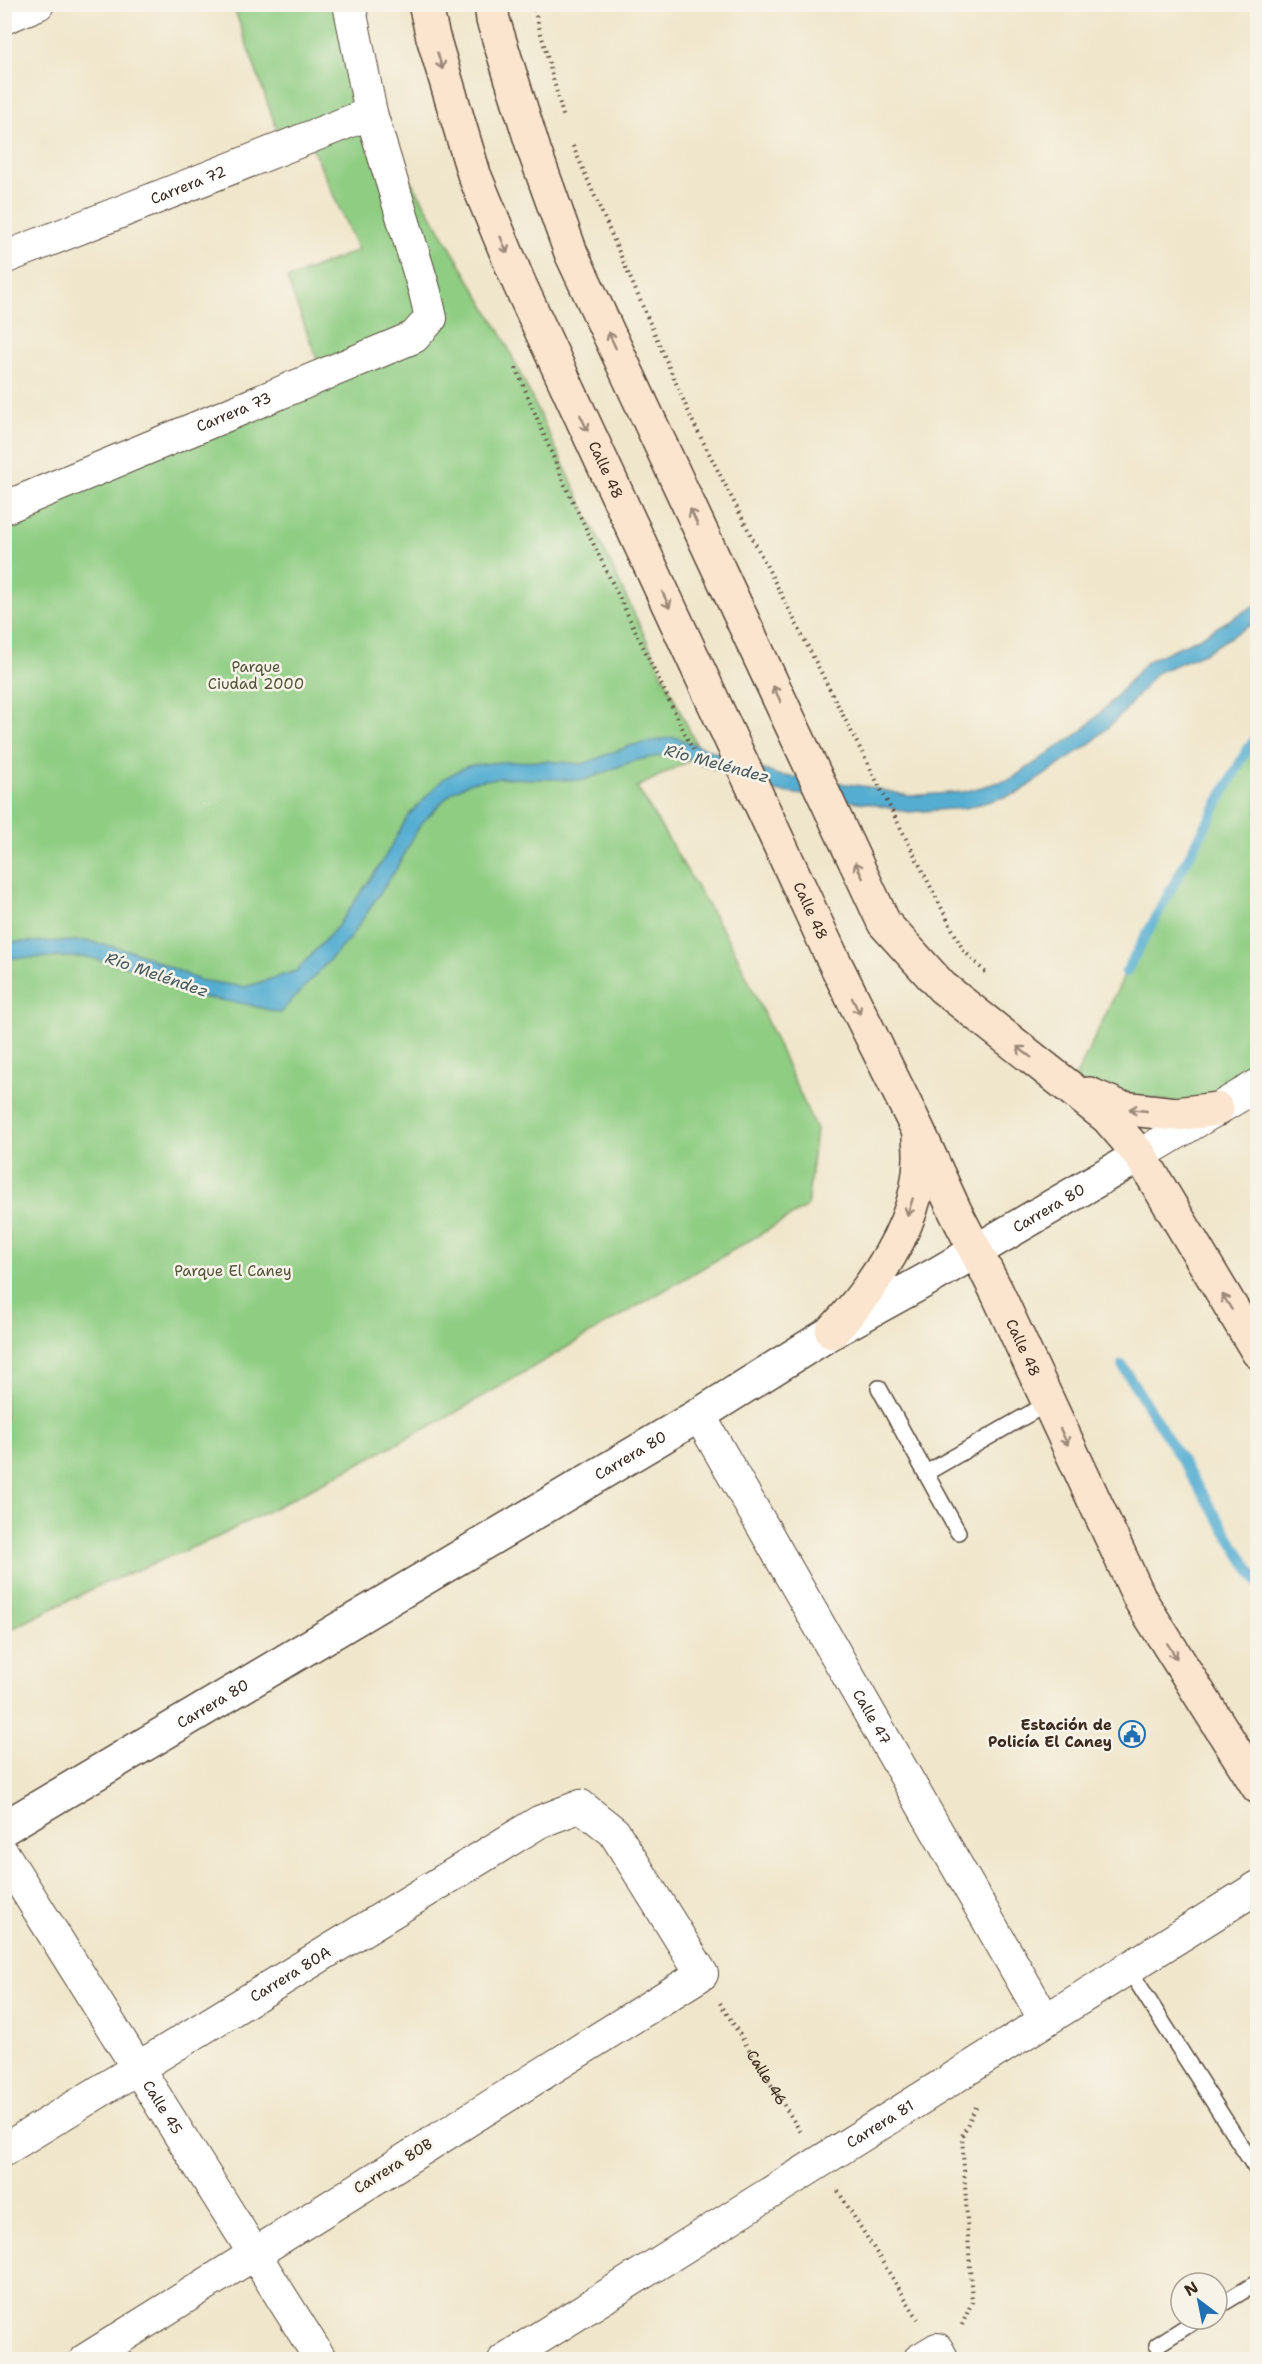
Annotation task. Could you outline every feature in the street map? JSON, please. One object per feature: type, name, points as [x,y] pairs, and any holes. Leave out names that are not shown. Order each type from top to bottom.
[{"type":"main road","name":"Calle 48","points":[[425,4],[474,174],[515,272],[830,953],[997,1292],[1141,1601],[1257,1788]]},
{"type":"main road","points":[[491,4],[534,150],[571,253],[884,923],[942,987],[1107,1117],[1140,1155],[1257,1352]]},
{"type":"main road","points":[[1071,1087],[1122,1108],[1176,1114],[1217,1109]]},
{"type":"main road","points":[[832,1332],[862,1299],[881,1272],[905,1222],[915,1190],[921,1157],[917,1128]]},
{"type":"street","points":[[4,18],[38,4]]},
{"type":"street","points":[[349,4],[371,113]]},
{"type":"street","name":"Carrera 72","points":[[4,258],[371,113]]},
{"type":"street","name":"Carrera 73","points":[[4,508],[414,337],[431,318],[425,291],[371,113]]},
{"type":"street","name":"Carrera 80","points":[[4,1828],[699,1415],[832,1332],[975,1251],[1257,1085]]},
{"type":"street","name":"Calle 47","points":[[699,1415],[1045,2020]]},
{"type":"street","name":"Carrera 80A","points":[[4,2150],[539,1822],[581,1806],[615,1832],[702,1974]]},
{"type":"street","name":"Calle 45","points":[[4,1856],[321,2360]]},
{"type":"street","name":"Carrera 81","points":[[504,2360],[1257,1887]]},
{"type":"street","name":"Carrera 80B","points":[[85,2360],[702,1974]]},
{"type":"lane","points":[[879,1388],[958,1532]]},
{"type":"lane","points":[[926,1473],[1048,1403]]},
{"type":"lane","points":[[1128,1968],[1257,2172]]},
{"type":"lane","points":[[1229,2300],[1257,2282]]},
{"type":"lane","points":[[1157,2345],[1179,2331]]},
{"type":"path","points":[[533,4],[567,128]]},
{"type":"path","points":[[570,140],[692,420],[963,950],[997,983]]},
{"type":"path","name":"Calle 46","points":[[702,1974],[819,2162],[933,2356]]},
{"type":"path","points":[[933,2356],[959,2332],[972,2302],[962,2136],[979,2102]]},
{"type":"green space","points":[[233,5],[349,5],[371,113],[502,335],[701,755],[637,787],[735,951],[816,1129],[807,1207],[446,1418],[220,1536],[98,1586],[5,1632],[5,508],[323,375],[287,279],[358,250],[308,138],[283,147]]},
{"type":"green space","points":[[1257,736],[1257,1085],[1217,1109],[1071,1087],[1126,972],[1247,750]]},
{"type":"water","name":"Río Meléndez","points":[[1257,604],[1257,621],[1204,653],[1156,673],[1124,712],[1091,743],[1018,793],[966,808],[908,812],[866,803],[774,791],[673,753],[633,761],[585,780],[501,778],[471,782],[452,792],[420,825],[395,871],[350,938],[280,1013],[246,1004],[194,996],[131,967],[86,957],[5,958],[4,942],[88,941],[136,952],[199,980],[245,987],[296,971],[337,927],[382,862],[408,816],[443,779],[467,766],[500,762],[547,761],[583,764],[629,746],[674,737],[778,775],[869,787],[909,796],[963,792],[1011,779],[1082,731],[1147,661],[1197,639]]},
{"type":"waterway","points":[[1126,972],[1247,750],[1258,736]]},
{"type":"waterway","points":[[1122,1365],[1258,1583]]},
{"type":"place","name":"Estación de Policía El Caney","points":[[1132,1734]]},
{"type":"park label","name":"Parque Ciudad 2000","points":[[256,676]]},
{"type":"park label","name":"Parque El Caney","points":[[233,1271]]}]
